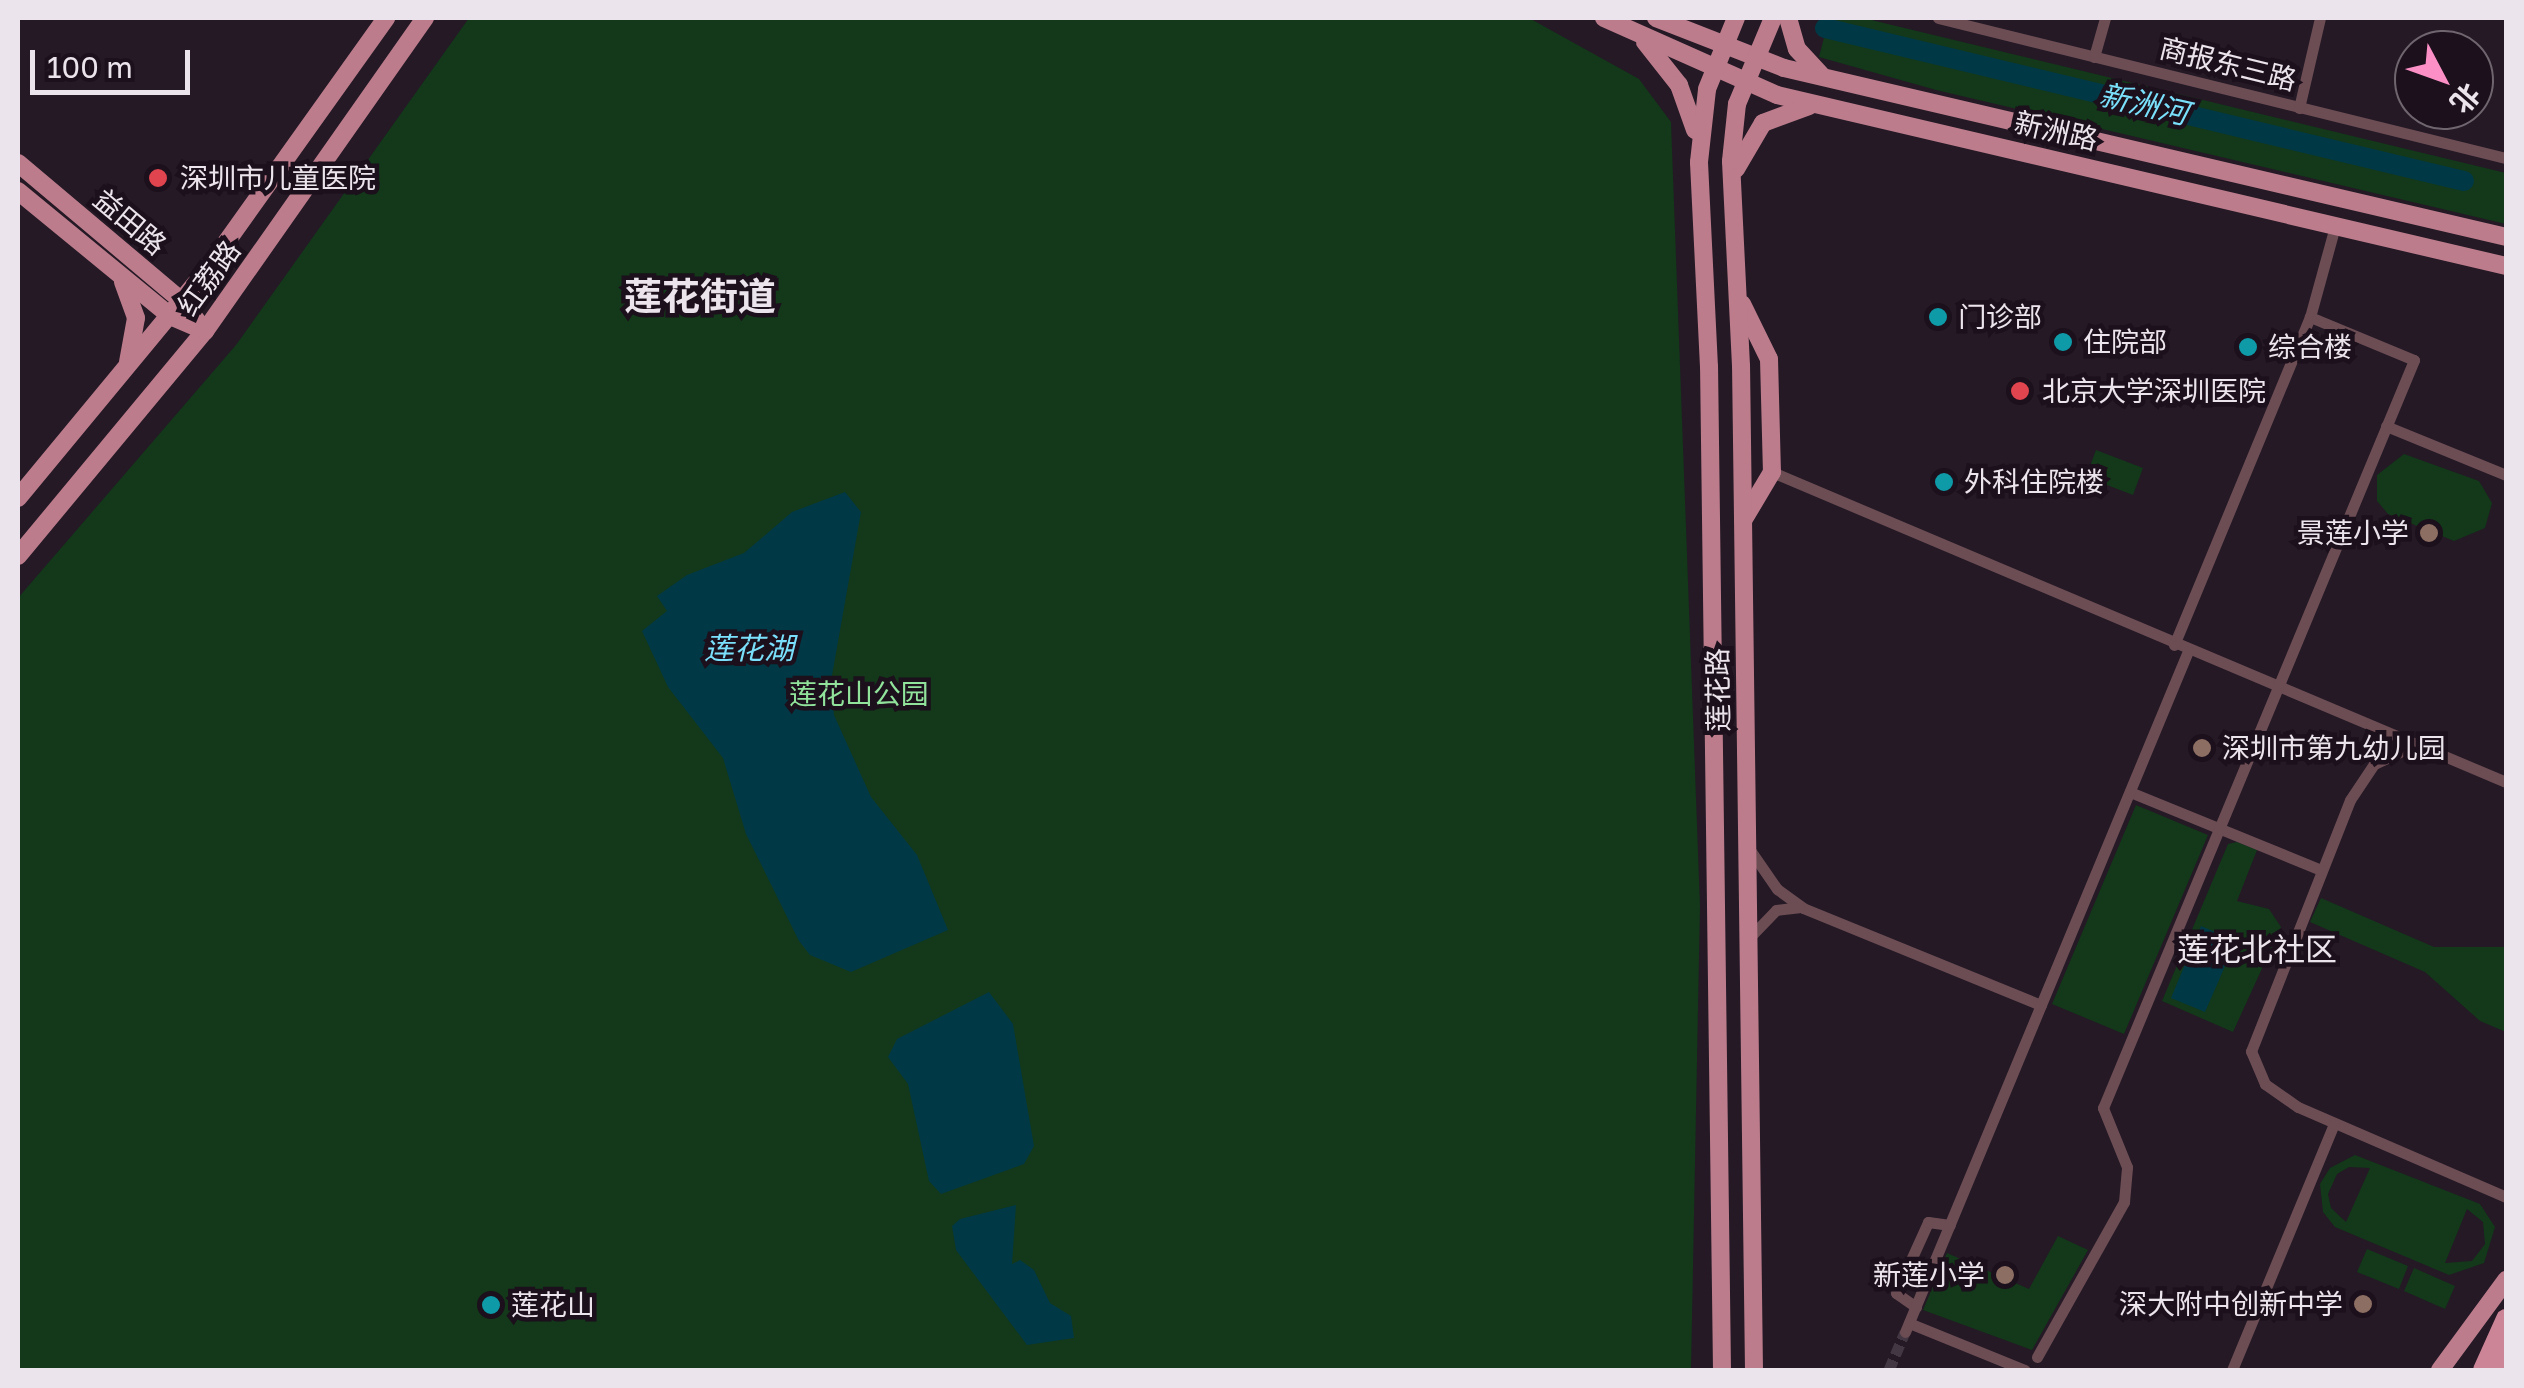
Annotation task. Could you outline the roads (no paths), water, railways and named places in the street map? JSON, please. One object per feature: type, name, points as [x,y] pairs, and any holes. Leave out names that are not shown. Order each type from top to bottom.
[{"type":"highway","points":[[2483,1370],[2506,1319]]},
{"type":"highway","points":[[2499,1370],[2506,1356]]},
{"type":"main road","name":"红荔路","points":[[18,498],[182,301],[386,18]]},
{"type":"main road","name":"红荔路","points":[[18,556],[205,331],[426,18]]},
{"type":"main road","name":"新洲路","points":[[1604,18],[1750,84],[1818,106],[2506,266]]},
{"type":"main road","name":"新洲路","points":[[1656,18],[1757,58],[1826,78],[2506,238]]},
{"type":"main road","name":"莲花路","points":[[1722,1370],[1709,367],[1699,162],[1704,106],[1736,18]]},
{"type":"main road","name":"莲花路","points":[[1754,1370],[1743,519],[1732,178],[1735,112],[1750,84],[1773,18]]},
{"type":"main road","points":[[1788,18],[1797,49],[1826,78]]},
{"type":"main road","points":[[1637,34],[1667,66],[1688,104],[1699,162]]},
{"type":"main road","points":[[1732,178],[1763,123],[1789,109],[1818,106]]},
{"type":"main road","name":"益田路","points":[[18,163],[182,301],[205,331]]},
{"type":"main road","name":"益田路","points":[[18,192],[170,316],[205,331]]},
{"type":"main road","points":[[120,277],[136,318],[128,366]]},
{"type":"main road","points":[[1738,297],[1769,358],[1772,472],[1743,519]]},
{"type":"main road","points":[[2440,1370],[2506,1280]]},
{"type":"street","name":"商报东三路","points":[[1938,18],[2506,158]]},
{"type":"street","points":[[2091,56],[2102,18]]},
{"type":"street","points":[[2300,108],[2320,18]]},
{"type":"street","points":[[2174,646],[2310,317],[2336,226]]},
{"type":"street","points":[[2036,1358],[2124,1202],[2127,1167],[2103,1108],[2414,360],[2310,317]]},
{"type":"street","points":[[2386,426],[2506,476]]},
{"type":"street","points":[[1772,472],[2084,600],[2081,607],[2506,782]]},
{"type":"street","points":[[2025,1370],[1907,1327],[2188,651]]},
{"type":"street","points":[[2415,745],[2374,764],[2362,778],[2321,870],[2251,1051],[2265,1084],[2278,1095],[2334,1124],[2506,1197]]},
{"type":"street","points":[[2130,792],[2321,870]]},
{"type":"street","points":[[1747,847],[1777,889],[1803,908],[2041,1006]]},
{"type":"street","points":[[1748,938],[1779,908],[1803,908]]},
{"type":"street","points":[[2232,1370],[2334,1124]]},
{"type":"street","points":[[1916,1307],[1896,1294],[1928,1222],[1950,1224]]},
{"type":"water","name":"莲花湖","points":[[845,492],[861,512],[831,681],[834,715],[871,797],[917,855],[948,930],[851,972],[810,955],[799,941],[746,834],[723,758],[668,687],[642,631],[667,611],[657,596],[687,575],[744,553],[792,512]]},
{"type":"water","points":[[2201,926],[2236,941],[2205,1012],[2171,998]]},
{"type":"water","points":[[989,992],[1013,1024],[1034,1146],[1024,1164],[941,1194],[929,1181],[908,1084],[888,1057],[897,1039]]},
{"type":"water","points":[[1016,1205],[1012,1264],[1020,1260],[1034,1270],[1050,1303],[1071,1316],[1074,1338],[1027,1345],[956,1250],[952,1226],[960,1219]]},
{"type":"waterway","name":"新洲河","points":[[1825,28],[2464,181]]},
{"type":"tunnel","points":[[1889,1370],[1905,1332]]},
{"type":"place","name":"深圳市儿童医院","points":[[158,178]]},
{"type":"place","name":"门诊部","points":[[1938,317]]},
{"type":"place","name":"住院部","points":[[2063,342]]},
{"type":"place","name":"综合楼","points":[[2248,347]]},
{"type":"place","name":"北京大学深圳医院","points":[[2020,391]]},
{"type":"place","name":"外科住院楼","points":[[1944,482]]},
{"type":"place","name":"景莲小学","points":[[2429,533]]},
{"type":"place","name":"深圳市第九幼儿园","points":[[2202,748]]},
{"type":"place","name":"新莲小学","points":[[2005,1275]]},
{"type":"place","name":"深大附中创新中学","points":[[2363,1304]]},
{"type":"place","name":"莲花山","points":[[491,1305]]},
{"type":"district","name":"莲花街道","points":[[700,296]]},
{"type":"district","name":"莲花北社区","points":[[2257,949]]},
{"type":"park label","name":"莲花山公园","points":[[859,694]]}]
